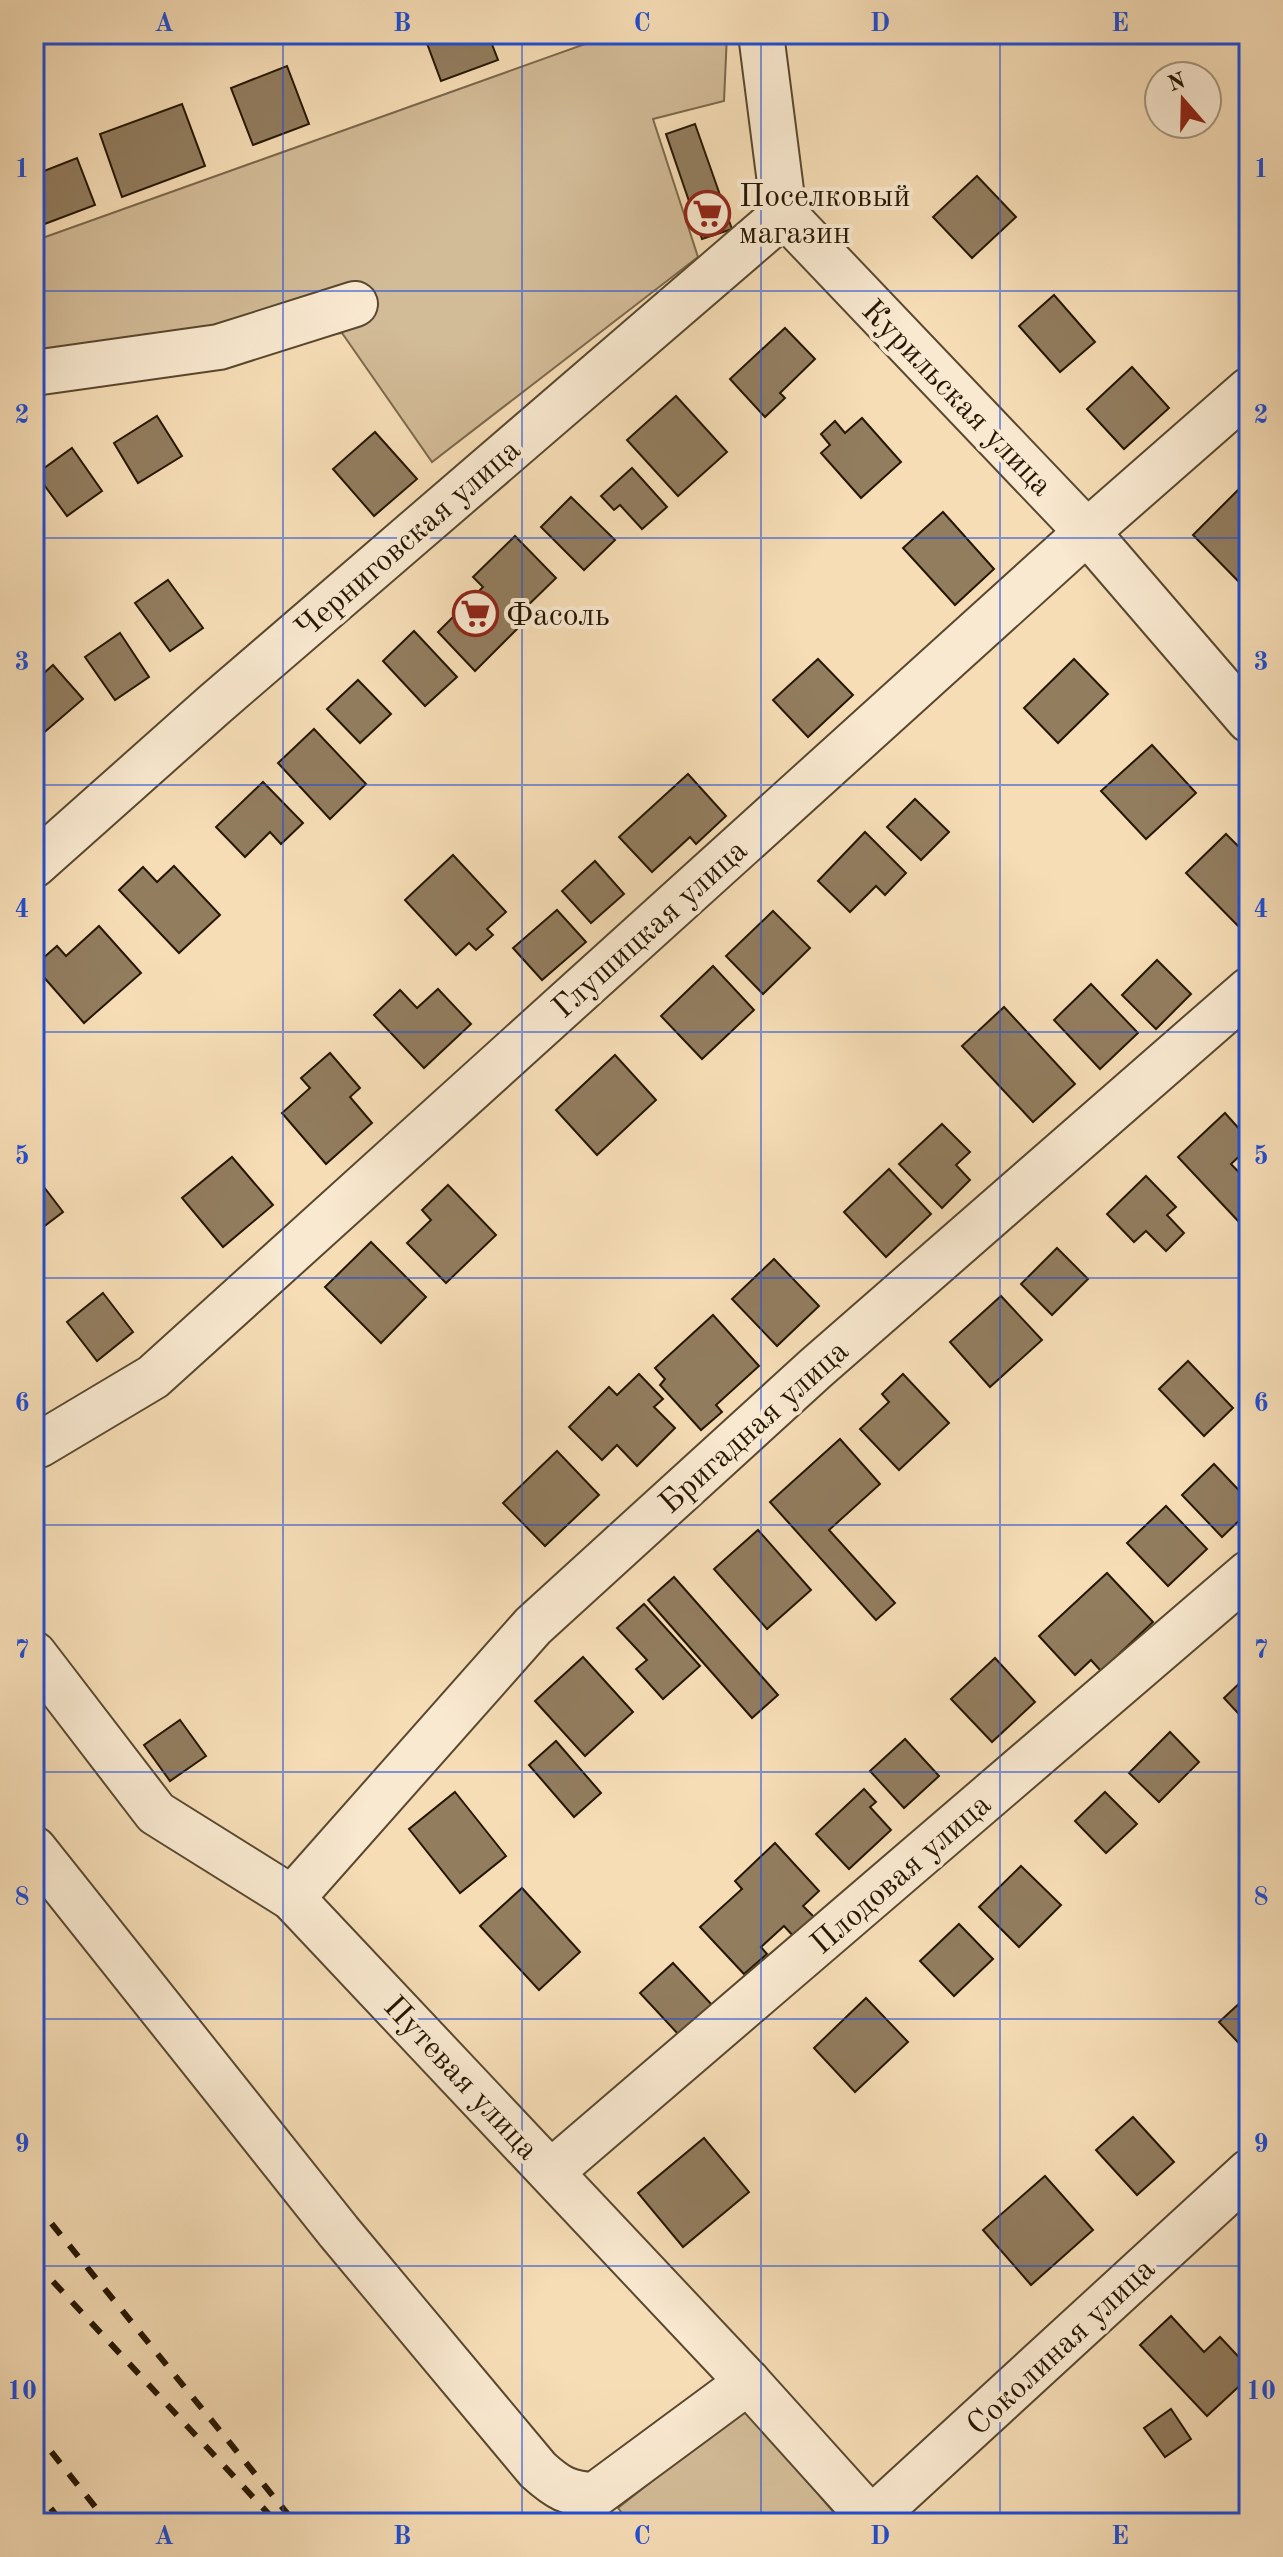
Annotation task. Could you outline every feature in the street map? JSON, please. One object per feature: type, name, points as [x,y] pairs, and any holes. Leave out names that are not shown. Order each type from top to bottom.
[{"type":"street","points":[[773,37],[784,214]]},
{"type":"street","name":"Курильская улица","points":[[784,214],[1087,532],[1249,720]]},
{"type":"street","name":"Черниговская улица","points":[[34,865],[215,704],[784,214]]},
{"type":"street","points":[[34,373],[219,347],[355,304]]},
{"type":"street","name":"Глушицкая улица","points":[[34,1445],[39,1445],[153,1377],[1087,532],[1249,390]]},
{"type":"street","name":"Бригадная улица","points":[[292,1898],[533,1626],[816,1368],[1249,990]]},
{"type":"street","name":"Плодовая улица","points":[[551,2172],[1249,1573]]},
{"type":"street","name":"Путевая улица","points":[[34,1654],[156,1813],[292,1898],[748,2382],[873,2521]]},
{"type":"street","points":[[34,1849],[339,2232],[538,2470],[556,2485],[574,2494],[595,2495],[748,2382]]},
{"type":"street","name":"Соколиная улица","points":[[873,2521],[1249,2172]]},
{"type":"shaded area","points":[[613,34],[727,34],[724,101],[653,119],[698,257],[432,462],[342,333],[34,355],[34,241]]},
{"type":"shaded area","points":[[744,2408],[843,2523],[630,2523],[618,2508]]},
{"type":"building","points":[[434,34],[488,34],[498,60],[441,81],[425,38]]},
{"type":"building","points":[[287,66],[309,124],[253,145],[231,88]]},
{"type":"building","points":[[182,104],[205,166],[122,197],[100,134]]},
{"type":"building","points":[[695,124],[732,229],[702,239],[666,134]]},
{"type":"building","points":[[77,158],[95,205],[34,228],[34,175]]},
{"type":"building","points":[[977,176],[1016,217],[972,258],[933,217]]},
{"type":"building","points":[[1054,295],[1095,342],[1060,372],[1019,326]]},
{"type":"building","points":[[785,328],[815,359],[780,393],[785,398],[765,417],[730,379]]},
{"type":"building","points":[[1132,367],[1169,408],[1124,449],[1087,409]]},
{"type":"building","points":[[676,396],[727,452],[678,496],[627,440]]},
{"type":"building","points":[[157,416],[182,456],[138,483],[114,443]]},
{"type":"building","points":[[862,418],[901,462],[861,498],[821,453],[830,445],[821,434],[835,421],[845,433]]},
{"type":"building","points":[[375,432],[417,479],[374,516],[333,469]]},
{"type":"building","points":[[72,448],[102,491],[67,516],[36,474]]},
{"type":"building","points":[[632,468],[667,507],[642,529],[620,505],[614,510],[601,496]]},
{"type":"building","points":[[1238,490],[1249,501],[1249,580],[1243,586],[1193,535]]},
{"type":"building","points":[[571,497],[615,540],[584,570],[541,527]]},
{"type":"building","points":[[943,512],[994,569],[955,605],[903,548]]},
{"type":"building","points":[[515,536],[556,578],[517,616],[524,622],[475,671],[438,632],[483,587],[473,577]]},
{"type":"building","points":[[168,580],[203,628],[170,651],[135,603]]},
{"type":"building","points":[[414,631],[457,677],[425,706],[383,661]]},
{"type":"building","points":[[120,633],[149,677],[115,700],[85,657]]},
{"type":"building","points":[[818,659],[853,695],[808,737],[773,700]]},
{"type":"building","points":[[1074,659],[1108,694],[1058,743],[1024,708]]},
{"type":"building","points":[[53,665],[83,699],[41,735],[34,727],[34,682]]},
{"type":"building","points":[[358,680],[391,714],[360,743],[327,709]]},
{"type":"building","points":[[314,729],[366,784],[330,819],[278,763]]},
{"type":"building","points":[[1152,745],[1196,793],[1146,839],[1101,791]]},
{"type":"building","points":[[688,774],[726,816],[696,844],[690,837],[652,872],[619,837]]},
{"type":"building","points":[[263,782],[303,823],[281,844],[270,832],[245,857],[216,827]]},
{"type":"building","points":[[915,799],[949,832],[921,860],[887,827]]},
{"type":"building","points":[[865,832],[906,873],[885,895],[876,886],[850,912],[818,881]]},
{"type":"building","points":[[1226,834],[1249,857],[1249,937],[1186,873]]},
{"type":"building","points":[[453,855],[506,912],[487,929],[493,935],[476,950],[469,943],[456,955],[405,900]]},
{"type":"building","points":[[595,861],[624,894],[591,923],[562,891]]},
{"type":"building","points":[[174,866],[220,915],[179,953],[119,890],[143,867],[157,882]]},
{"type":"building","points":[[557,910],[586,942],[542,980],[513,948]]},
{"type":"building","points":[[773,911],[810,948],[763,994],[726,956]]},
{"type":"building","points":[[99,926],[141,973],[84,1023],[34,966],[57,946],[66,956]]},
{"type":"building","points":[[1157,960],[1191,994],[1156,1029],[1122,995]]},
{"type":"building","points":[[713,966],[754,1010],[702,1059],[661,1016]]},
{"type":"building","points":[[1091,984],[1138,1033],[1100,1069],[1054,1020]]},
{"type":"building","points":[[438,989],[471,1024],[424,1068],[374,1015],[400,990],[417,1008]]},
{"type":"building","points":[[1004,1007],[1075,1084],[1033,1122],[962,1046]]},
{"type":"building","points":[[330,1053],[360,1088],[350,1097],[372,1123],[326,1164],[282,1113],[310,1088],[301,1078]]},
{"type":"building","points":[[615,1055],[656,1100],[597,1155],[556,1110]]},
{"type":"building","points":[[1225,1113],[1249,1140],[1249,1147],[1231,1164],[1249,1183],[1249,1215],[1240,1223],[1178,1157]]},
{"type":"building","points":[[942,1124],[970,1152],[956,1165],[970,1180],[942,1208],[899,1164]]},
{"type":"building","points":[[232,1157],[273,1205],[223,1247],[182,1198]]},
{"type":"building","points":[[889,1169],[931,1214],[886,1257],[844,1212]]},
{"type":"building","points":[[34,1174],[63,1212],[34,1234]]},
{"type":"building","points":[[1146,1176],[1176,1207],[1167,1215],[1184,1233],[1166,1251],[1146,1231],[1134,1242],[1107,1214]]},
{"type":"building","points":[[448,1185],[496,1235],[446,1283],[407,1243],[431,1220],[422,1210]]},
{"type":"building","points":[[371,1242],[426,1297],[381,1343],[325,1287]]},
{"type":"building","points":[[1057,1248],[1088,1279],[1052,1315],[1021,1284]]},
{"type":"building","points":[[774,1259],[819,1306],[777,1346],[732,1299]]},
{"type":"building","points":[[103,1293],[133,1332],[97,1361],[67,1322]]},
{"type":"building","points":[[1001,1296],[1042,1340],[990,1387],[950,1342]]},
{"type":"building","points":[[713,1315],[759,1366],[716,1405],[722,1412],[701,1430],[660,1385],[665,1379],[655,1368]]},
{"type":"building","points":[[1188,1361],[1233,1408],[1204,1436],[1159,1389]]},
{"type":"building","points":[[639,1374],[663,1399],[654,1407],[675,1428],[637,1466],[617,1445],[602,1460],[569,1427],[609,1387],[617,1395]]},
{"type":"building","points":[[903,1374],[949,1423],[899,1470],[860,1429],[889,1402],[882,1394]]},
{"type":"building","points":[[840,1439],[880,1484],[829,1530],[895,1603],[876,1620],[770,1502]]},
{"type":"building","points":[[557,1451],[599,1495],[545,1546],[503,1503]]},
{"type":"building","points":[[1214,1464],[1249,1501],[1249,1511],[1222,1537],[1182,1495]]},
{"type":"building","points":[[1166,1506],[1207,1549],[1168,1586],[1127,1543]]},
{"type":"building","points":[[758,1530],[811,1590],[767,1629],[714,1569]]},
{"type":"building","points":[[1107,1573],[1153,1622],[1101,1671],[1091,1660],[1075,1675],[1039,1636]]},
{"type":"building","points":[[674,1577],[778,1695],[752,1718],[648,1600]]},
{"type":"building","points":[[644,1604],[700,1666],[663,1699],[636,1669],[647,1660],[617,1628]]},
{"type":"building","points":[[583,1657],[633,1712],[585,1756],[535,1701]]},
{"type":"building","points":[[995,1658],[1035,1702],[992,1742],[951,1699]]},
{"type":"building","points":[[1249,1674],[1249,1725],[1224,1698]]},
{"type":"building","points":[[180,1720],[206,1756],[170,1781],[144,1745]]},
{"type":"building","points":[[1170,1732],[1199,1762],[1159,1802],[1129,1773]]},
{"type":"building","points":[[905,1739],[939,1776],[904,1808],[870,1771]]},
{"type":"building","points":[[556,1741],[601,1793],[574,1817],[529,1765]]},
{"type":"building","points":[[864,1789],[876,1802],[870,1807],[891,1830],[849,1869],[816,1834]]},
{"type":"building","points":[[455,1792],[506,1856],[460,1893],[409,1829]]},
{"type":"building","points":[[1105,1792],[1137,1824],[1106,1853],[1075,1821]]},
{"type":"building","points":[[775,1843],[819,1891],[803,1906],[816,1919],[795,1938],[784,1926],[761,1947],[767,1954],[744,1974],[700,1927],[742,1889],[735,1881]]},
{"type":"building","points":[[1021,1866],[1061,1905],[1019,1947],[979,1907]]},
{"type":"building","points":[[522,1888],[580,1952],[539,1990],[480,1926]]},
{"type":"building","points":[[959,1924],[993,1959],[954,1996],[920,1961]]},
{"type":"building","points":[[673,1963],[712,2005],[679,2035],[640,1993]]},
{"type":"building","points":[[866,1998],[908,2042],[855,2092],[814,2048]]},
{"type":"building","points":[[1242,2001],[1249,2009],[1249,2054],[1219,2022]]},
{"type":"building","points":[[1133,2117],[1174,2162],[1137,2195],[1096,2150]]},
{"type":"building","points":[[704,2138],[749,2192],[683,2247],[638,2193]]},
{"type":"building","points":[[1045,2176],[1093,2230],[1031,2285],[983,2230]]},
{"type":"building","points":[[1171,2316],[1204,2352],[1220,2337],[1249,2368],[1249,2377],[1207,2416],[1140,2345]]},
{"type":"building","points":[[1171,2409],[1191,2439],[1165,2457],[1144,2428]]},
{"type":"railway","points":[[34,2202],[295,2523]]},
{"type":"railway","points":[[34,2261],[277,2523]]},
{"type":"railway","points":[[34,2430],[108,2523]]},
{"type":"railway","points":[[34,2486],[62,2523]]},
{"type":"place","name":"Поселковый магазин","points":[[708,213]]},
{"type":"place","name":"Фасоль","points":[[475,614]]}]
